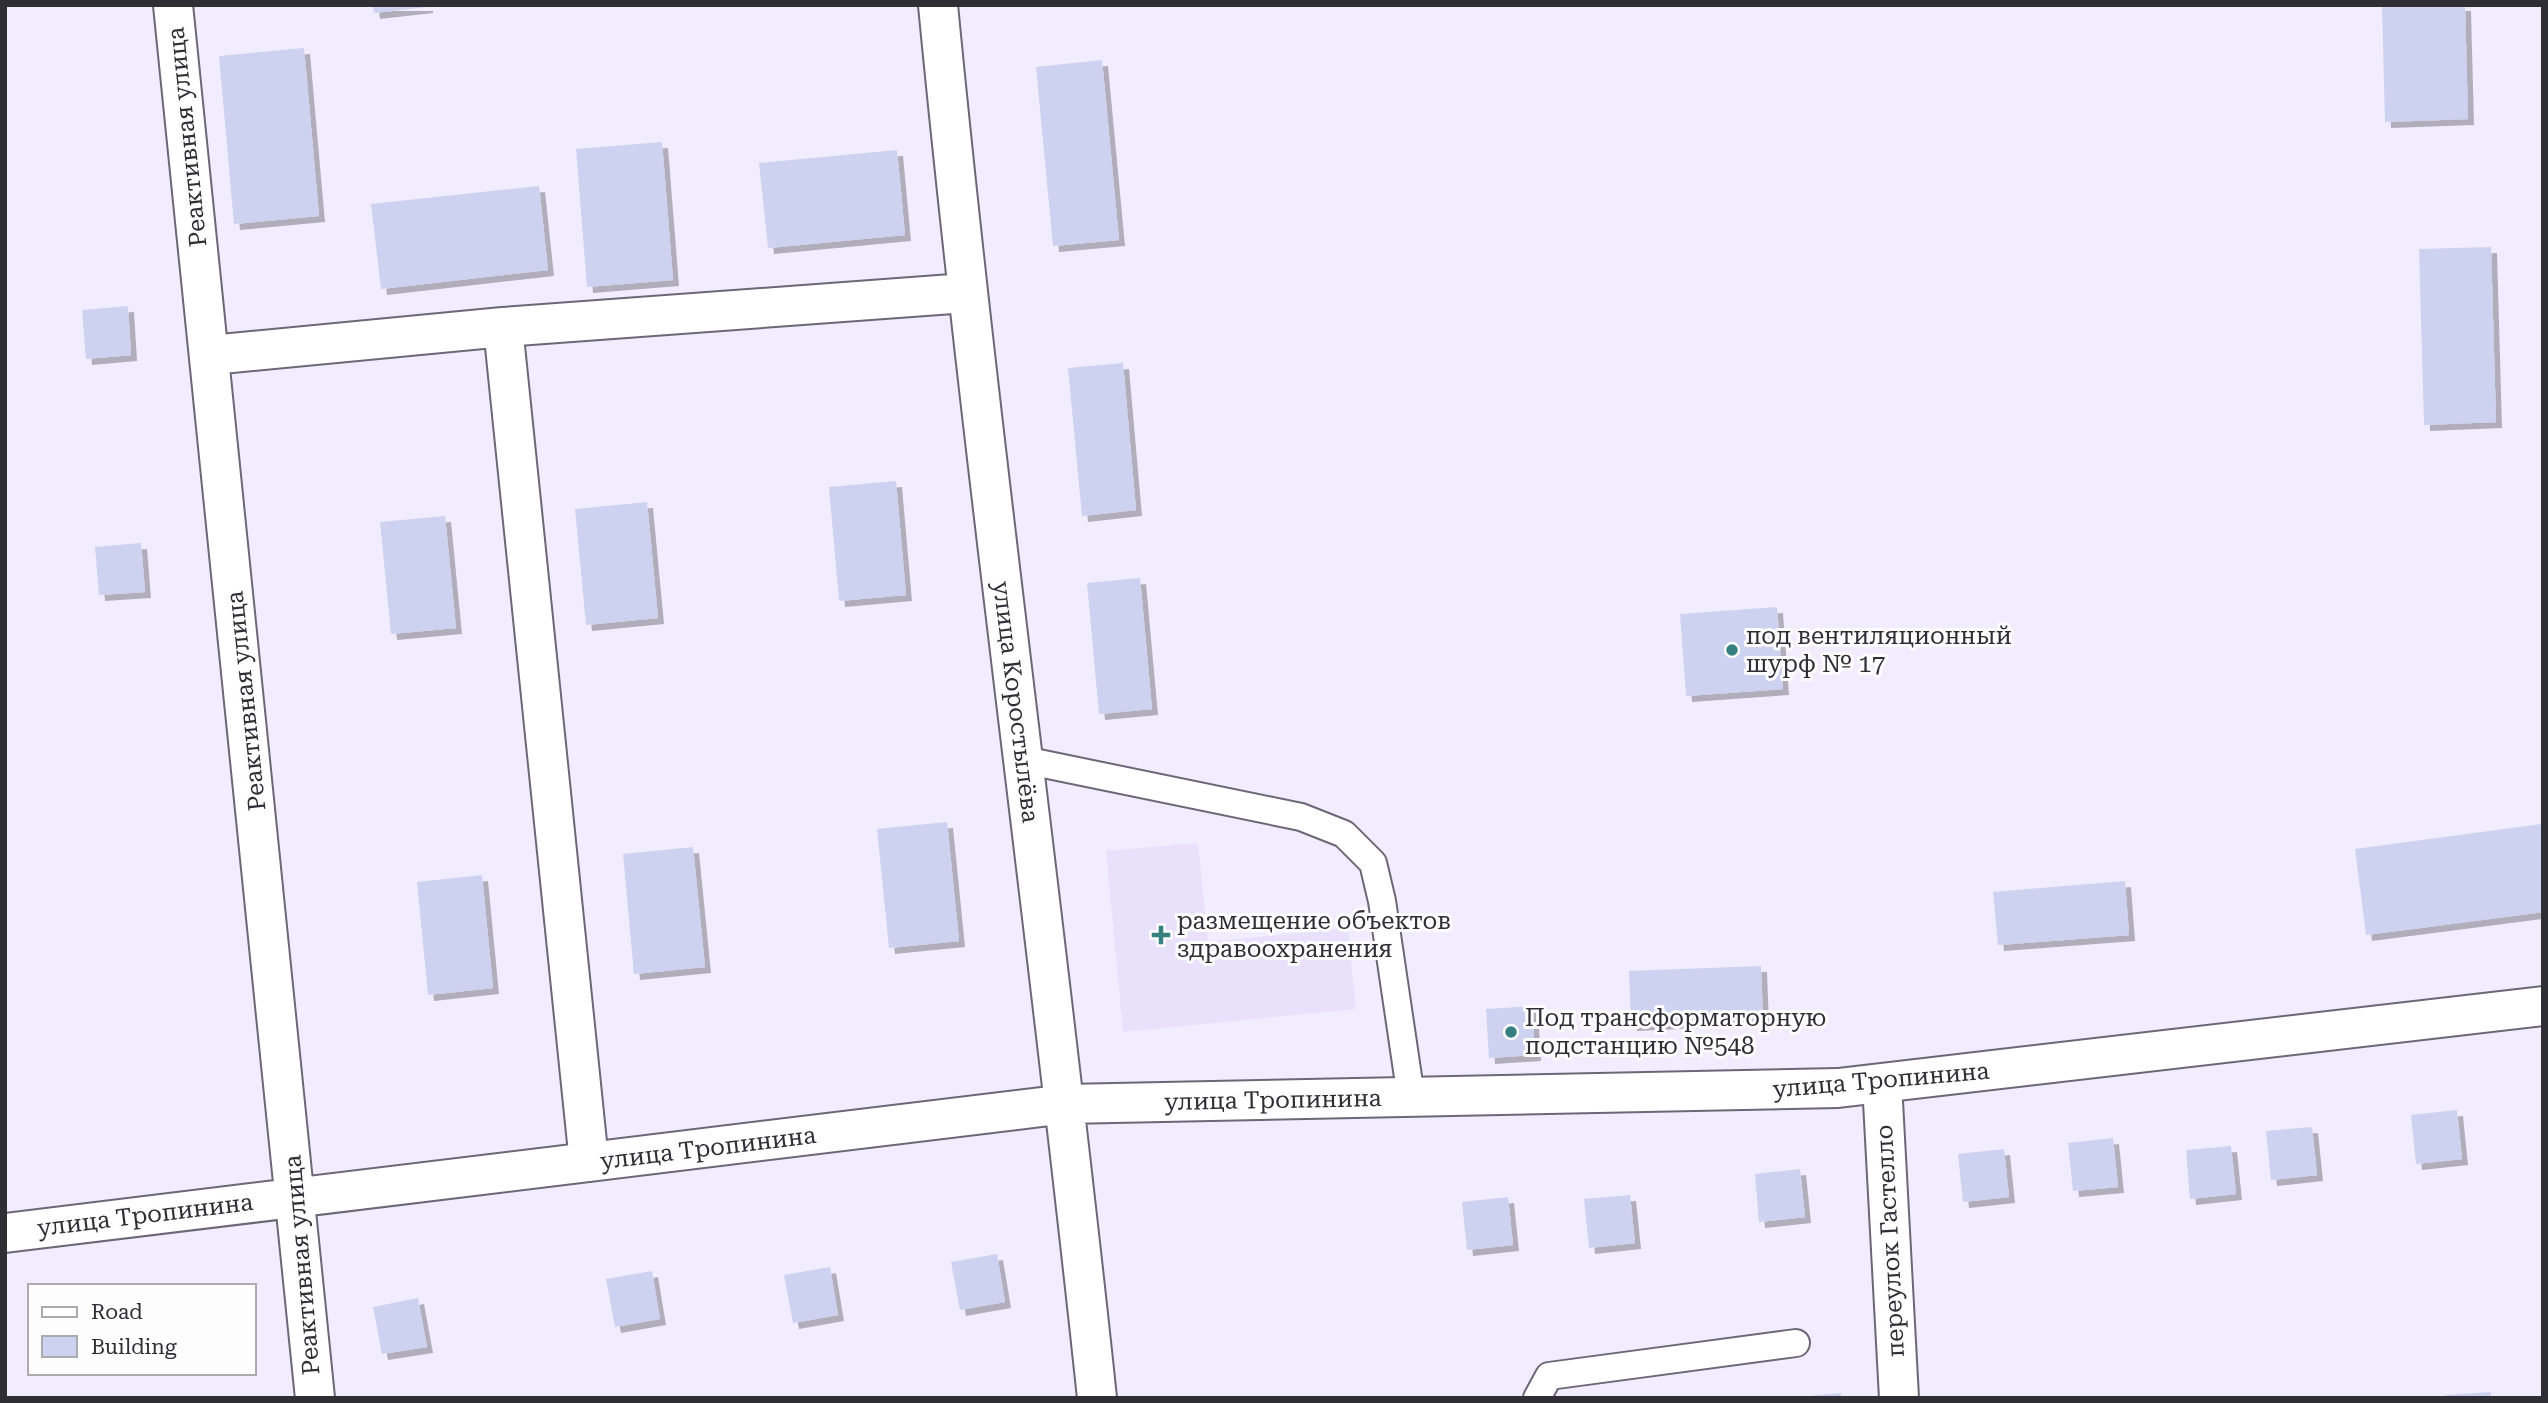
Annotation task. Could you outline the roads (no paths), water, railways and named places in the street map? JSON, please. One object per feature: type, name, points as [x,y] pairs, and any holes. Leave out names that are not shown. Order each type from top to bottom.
[{"type":"street","name":"Реактивная улица","points":[[173,5],[211,355],[315,1398]]},
{"type":"street","name":"улица Коростылёва","points":[[938,5],[966,293],[1066,1104],[1097,1398]]},
{"type":"street","points":[[211,355],[502,327],[966,293]]},
{"type":"street","points":[[502,327],[589,1162]]},
{"type":"street","name":"улица Тропинина","points":[[5,1233],[1066,1104],[1838,1088],[2543,1006]]},
{"type":"street","name":"переулок Гастелло","points":[[1882,1083],[1899,1398]]},
{"type":"lane","points":[[1024,760],[1301,817],[1344,834],[1373,863],[1382,901],[1411,1097]]},
{"type":"lane","points":[[1536,1398],[1549,1376],[1796,1343]]},
{"type":"place","name":"под вентиляционный шурф № 17","points":[[1732,650]]},
{"type":"place","name":"размещение объектов здравоохранения","points":[[1161,935]]},
{"type":"place","name":"Под трансформаторную подстанцию №548","points":[[1511,1032]]}]
